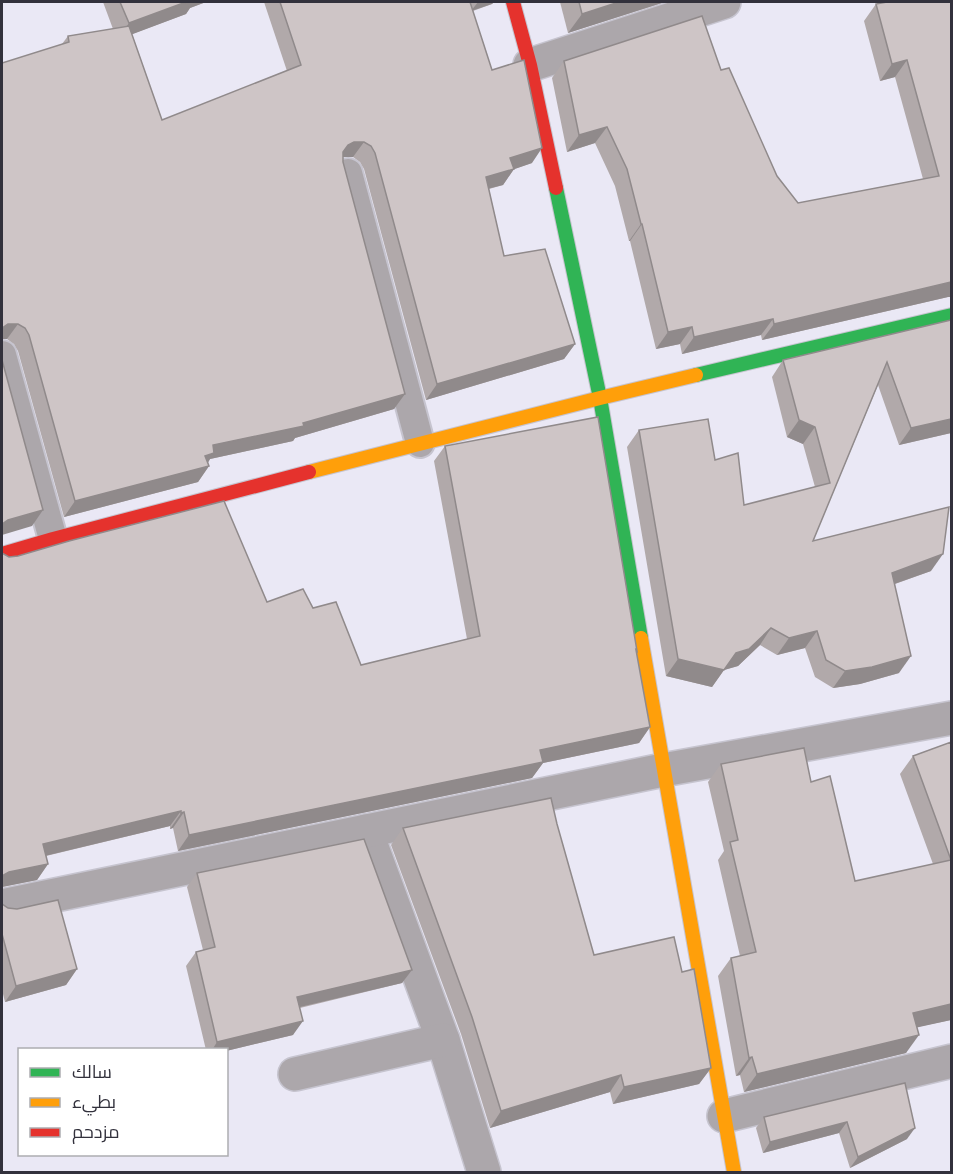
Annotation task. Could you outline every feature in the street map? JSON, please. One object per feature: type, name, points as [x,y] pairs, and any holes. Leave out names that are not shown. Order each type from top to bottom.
[{"type":"street","points":[[513,2],[530,64],[600,398],[734,1173]]},
{"type":"street","points":[[530,64],[724,2]]},
{"type":"street","points":[[2,554],[420,443],[951,315]]},
{"type":"street","points":[[2,906],[663,770],[951,718]]},
{"type":"street","points":[[366,831],[443,1040],[484,1173]]},
{"type":"street","points":[[295,1074],[443,1040]]},
{"type":"street","points":[[724,1116],[951,1061]]},
{"type":"lane","points":[[348,173],[420,443]]},
{"type":"lane","points":[[2,355],[53,539]]},
{"type":"building","points":[[120,2],[186,2],[129,23]]},
{"type":"building","points":[[280,2],[470,2],[492,70],[524,60],[542,148],[510,158],[514,169],[486,177],[504,256],[545,249],[575,344],[437,384],[375,153],[371,146],[364,142],[354,142],[348,145],[343,152],[343,162],[405,394],[303,423],[304,426],[213,445],[214,453],[205,456],[209,466],[75,501],[29,335],[25,328],[18,324],[8,324],[2,328],[2,63],[69,42],[68,36],[129,26],[162,120],[301,65]]},
{"type":"building","points":[[579,2],[619,2],[582,14]]},
{"type":"building","points":[[951,2],[951,282],[774,324],[773,319],[694,337],[692,327],[668,332],[627,169],[607,127],[579,135],[564,61],[702,16],[721,70],[729,68],[777,176],[798,203],[939,176],[907,60],[892,64],[876,4]]},
{"type":"building","points":[[951,320],[951,419],[911,428],[887,362],[813,541],[949,507],[943,554],[892,573],[911,656],[872,667],[845,671],[826,660],[817,631],[789,638],[771,628],[749,649],[736,653],[724,670],[678,659],[639,430],[708,419],[715,460],[738,453],[744,505],[830,483],[815,427],[799,420],[783,360]]},
{"type":"building","points":[[2,360],[43,510],[8,520],[2,524]]},
{"type":"building","points":[[598,417],[650,727],[540,750],[543,762],[189,835],[184,812],[181,813],[181,811],[43,844],[48,864],[9,872],[2,876],[2,553],[9,557],[18,556],[224,501],[267,602],[303,589],[313,608],[336,602],[361,665],[480,636],[445,446]]},
{"type":"building","points":[[951,742],[951,860],[913,756]]},
{"type":"building","points":[[804,748],[811,782],[830,776],[855,881],[951,860],[951,1004],[913,1013],[919,1035],[757,1074],[752,1057],[749,1058],[731,958],[756,952],[730,842],[738,840],[721,764]]},
{"type":"building","points":[[551,798],[594,955],[674,937],[682,972],[694,969],[711,1068],[624,1087],[621,1075],[501,1111],[472,1017],[403,828]]},
{"type":"building","points":[[364,839],[412,970],[297,997],[303,1021],[217,1042],[196,952],[215,947],[197,873]]},
{"type":"building","points":[[58,900],[77,969],[16,986],[2,934],[2,904],[8,908],[17,909]]},
{"type":"building","points":[[905,1083],[915,1128],[858,1157],[847,1122],[770,1142],[764,1117]]},
{"type":"traffic: fast","points":[[556,188],[600,398],[641,638]]},
{"type":"traffic: fast","points":[[696,375],[952,315]]},
{"type":"traffic: slow","points":[[309,472],[696,375]]},
{"type":"traffic: slow","points":[[641,638],[734,1172]]},
{"type":"traffic: jam","points":[[513,2],[530,65],[556,188]]},
{"type":"traffic: jam","points":[[2,554],[309,472]]}]
